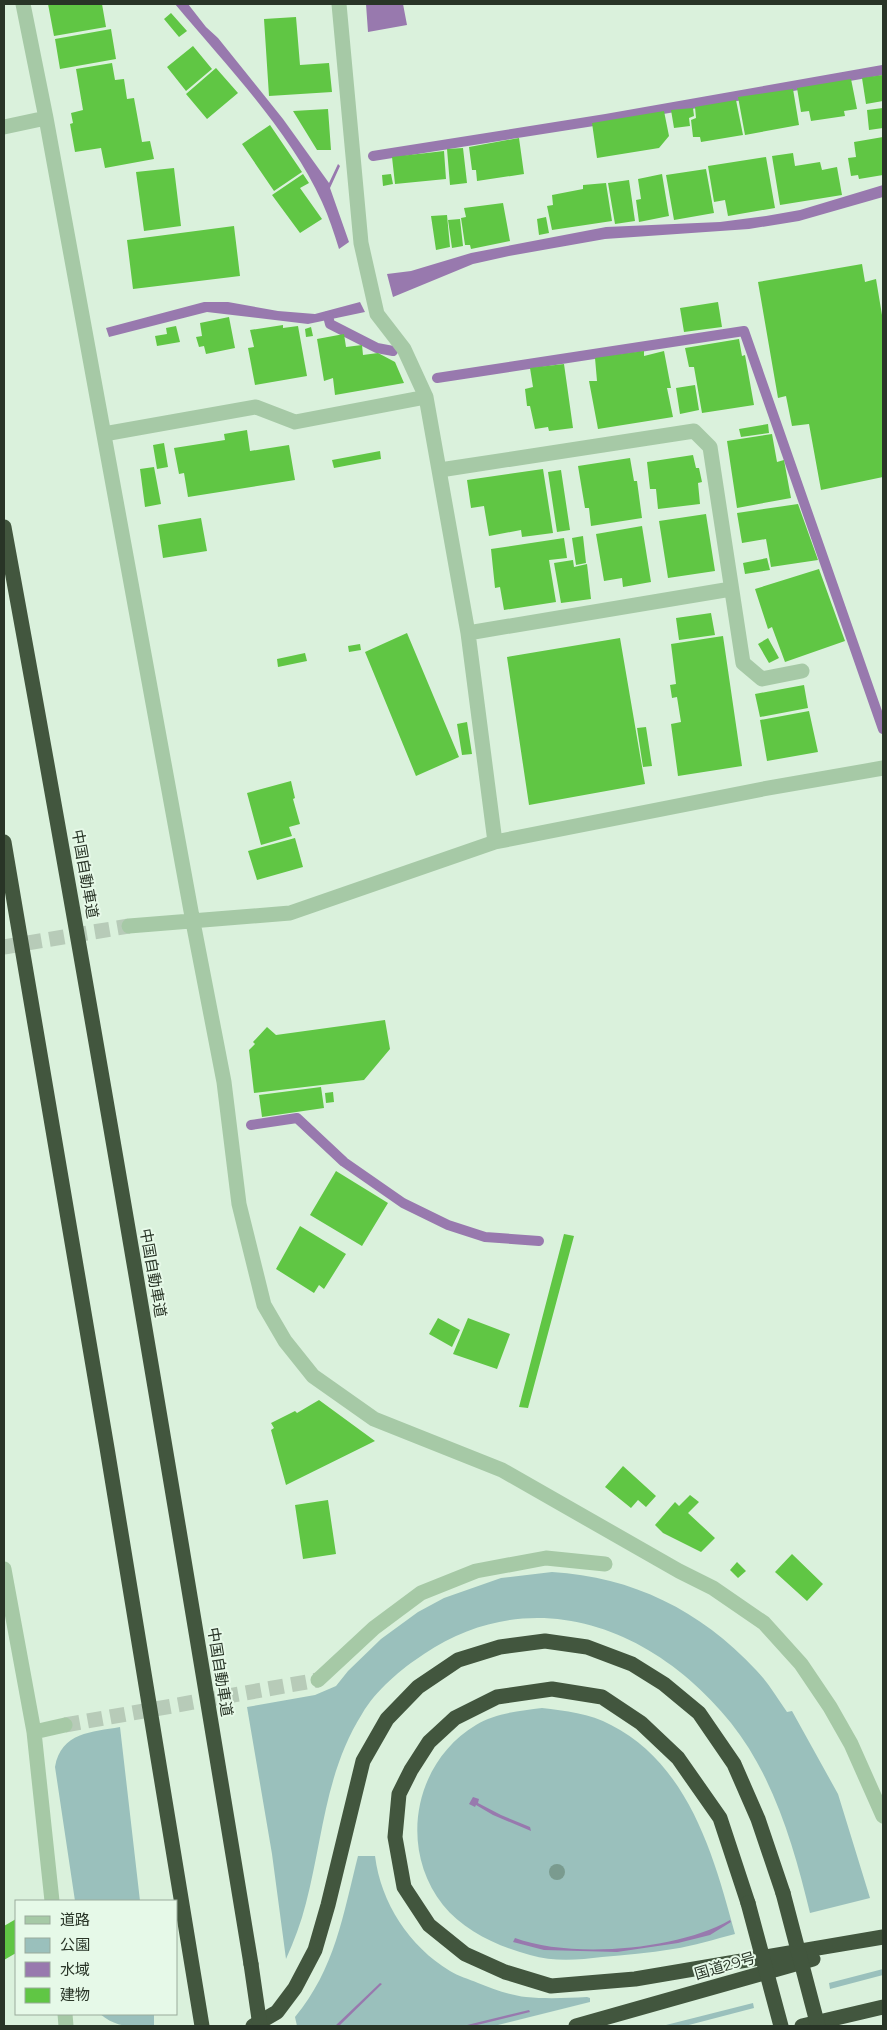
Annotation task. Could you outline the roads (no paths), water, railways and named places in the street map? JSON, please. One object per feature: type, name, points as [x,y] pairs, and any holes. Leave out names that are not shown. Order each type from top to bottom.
[{"type":"highway","name":"中国自動車道","points":[[4,527],[69,883],[162,1426],[260,2026]]},
{"type":"highway","points":[[4,842],[108,1448],[202,2026]]},
{"type":"highway","points":[[253,2026],[277,2012],[295,1988],[315,1950],[328,1905],[363,1761],[387,1719],[418,1687],[458,1660],[500,1647],[545,1641],[587,1647],[632,1664],[664,1684],[698,1713],[734,1764],[758,1819],[784,1893],[818,2026]]},
{"type":"highway","points":[[781,2026],[748,1903],[720,1818],[678,1758],[642,1723],[602,1697],[552,1689],[498,1697],[455,1718],[429,1742],[411,1770],[399,1794],[395,1837],[404,1887],[429,1925],[465,1954],[505,1972],[551,1986],[635,1979],[883,1938]]},
{"type":"highway","name":"国道29号","points":[[576,2026],[883,1938]]},
{"type":"highway","points":[[802,2026],[883,2007]]},
{"type":"street","points":[[23,4],[46,118],[224,1082],[239,1204],[264,1305],[285,1341],[314,1376],[374,1419],[502,1470],[679,1571],[713,1588],[764,1623],[801,1664],[830,1707],[851,1744],[883,1816]]},
{"type":"street","points":[[339,4],[361,243],[378,314],[404,349],[426,397],[468,633],[495,842]]},
{"type":"street","points":[[4,126],[46,118]]},
{"type":"street","points":[[104,434],[256,407],[295,422],[426,397]]},
{"type":"street","points":[[440,470],[694,431],[710,447],[743,663],[762,679],[802,671]]},
{"type":"street","points":[[468,633],[731,589]]},
{"type":"street","points":[[129,926],[290,913],[495,842],[763,789],[883,768]]},
{"type":"street","points":[[318,1680],[374,1628],[422,1593],[476,1571],[546,1558],[605,1564]]},
{"type":"street","points":[[4,1569],[34,1732],[52,1900]]},
{"type":"street","points":[[34,1732],[65,1724]]},
{"type":"water","points":[[175,4],[188,4],[206,27],[218,38],[283,119],[329,183],[338,164],[340,166],[330,188],[349,242],[339,249],[322,202],[293,150],[235,74]]},
{"type":"water","points":[[366,4],[403,4],[407,25],[368,32]]},
{"type":"water","points":[[883,185],[883,197],[799,221],[749,229],[605,239],[509,256],[473,264],[393,297],[387,274],[411,271],[471,253],[606,227],[720,222],[800,210]]},
{"type":"water","points":[[204,302],[228,302],[278,311],[315,314],[360,302],[365,312],[308,324],[207,312],[109,337],[106,328]]},
{"type":"water","points":[[473,1797],[479,1799],[478,1803],[530,1827],[531,1831],[493,1815],[476,1805],[475,1807],[469,1804]]},
{"type":"water","points":[[730,1920],[731,1922],[710,1935],[678,1943],[617,1952],[544,1950],[513,1942],[515,1938],[565,1948],[624,1948],[682,1938],[708,1930]]},
{"type":"water","points":[[380,1983],[382,1984],[339,2026],[335,2026]]},
{"type":"water","points":[[529,2010],[530,2012],[473,2026],[463,2026]]},
{"type":"waterway","points":[[373,156],[606,119],[883,70]]},
{"type":"waterway","points":[[328,316],[330,324],[377,348],[393,351]]},
{"type":"waterway","points":[[437,378],[744,331],[883,729]]},
{"type":"waterway","points":[[251,1125],[297,1118],[344,1162],[403,1203],[448,1225],[485,1237],[539,1241]]},
{"type":"tunnel","points":[[4,947],[129,926]]},
{"type":"tunnel","points":[[65,1725],[318,1680]]}]
